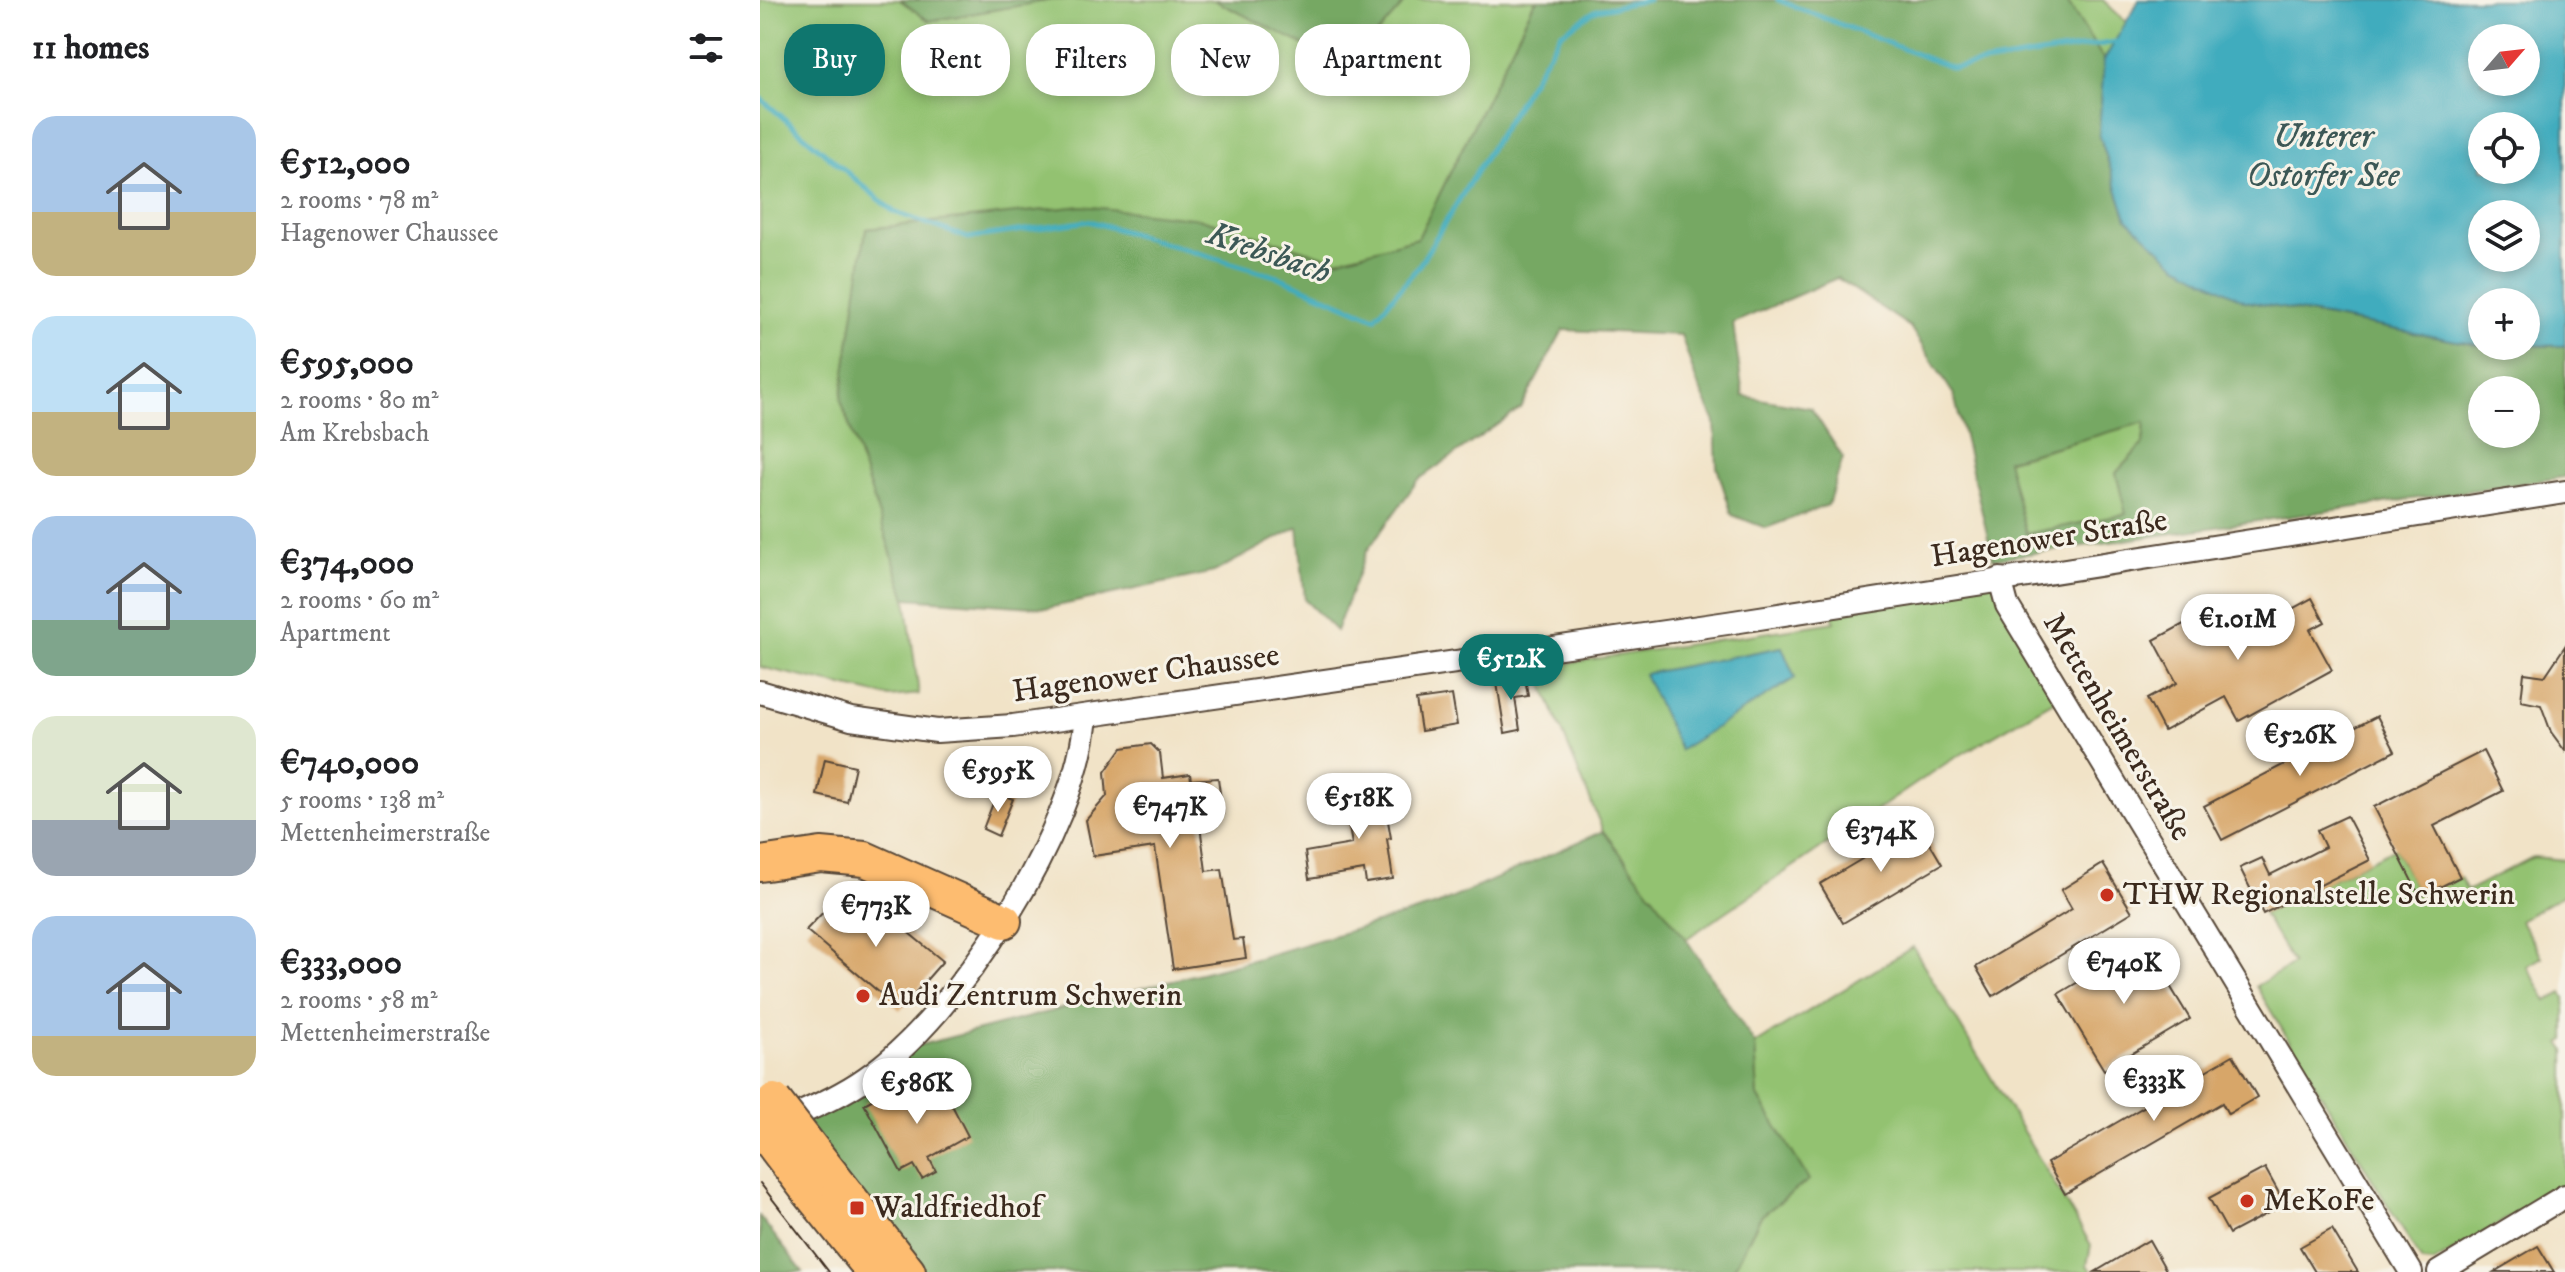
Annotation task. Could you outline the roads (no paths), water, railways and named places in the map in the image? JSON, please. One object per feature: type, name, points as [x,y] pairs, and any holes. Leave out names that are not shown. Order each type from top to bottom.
[{"type":"highway","points":[[760,884],[773,861],[821,855],[865,859],[1004,921]]},
{"type":"highway","points":[[763,1106],[818,1181],[874,1272]]},
{"type":"highway","points":[[818,1181],[908,1272]]},
{"type":"street","name":"Hagenower Straße","points":[[1544,650],[2565,492]]},
{"type":"street","name":"Mettenheimerstraße","points":[[2000,579],[2007,605],[2411,1272]]},
{"type":"street","name":"Hagenower Chaussee","points":[[760,692],[851,719],[937,731],[1086,716],[1544,650]]},
{"type":"street","points":[[763,1106],[841,1094],[901,1050],[952,996],[1004,921],[1050,835],[1074,771],[1086,716]]},
{"type":"street","points":[[2439,1272],[2565,1196]]},
{"type":"water","name":"Unterer Ostorfer See","points":[[2139,0],[2565,0],[2565,346],[2540,345],[2540,288],[2468,288],[2468,343],[2245,301],[2177,265],[2127,219],[2099,134],[2104,60]]},
{"type":"water","points":[[1782,647],[1795,678],[1680,750],[1644,674]]},
{"type":"waterway","name":"Krebsbach","points":[[760,98],[894,212],[968,238],[1089,221],[1279,277],[1375,318],[1418,267],[1561,33],[1596,10],[1648,0]]},
{"type":"waterway","name":"Krebsbach","points":[[1778,0],[1952,68],[2116,42]]},
{"type":"tram line","points":[[760,1183],[829,1272]]},
{"type":"place","name":"THW Regionalstelle Schwerin","points":[[2107,895]]},
{"type":"place","name":"Audi Zentrum Schwerin","points":[[863,996]]},
{"type":"place","name":"MeKoFe","points":[[2247,1201]]},
{"type":"place","name":"Waldfriedhof","points":[[857,1208]]}]
